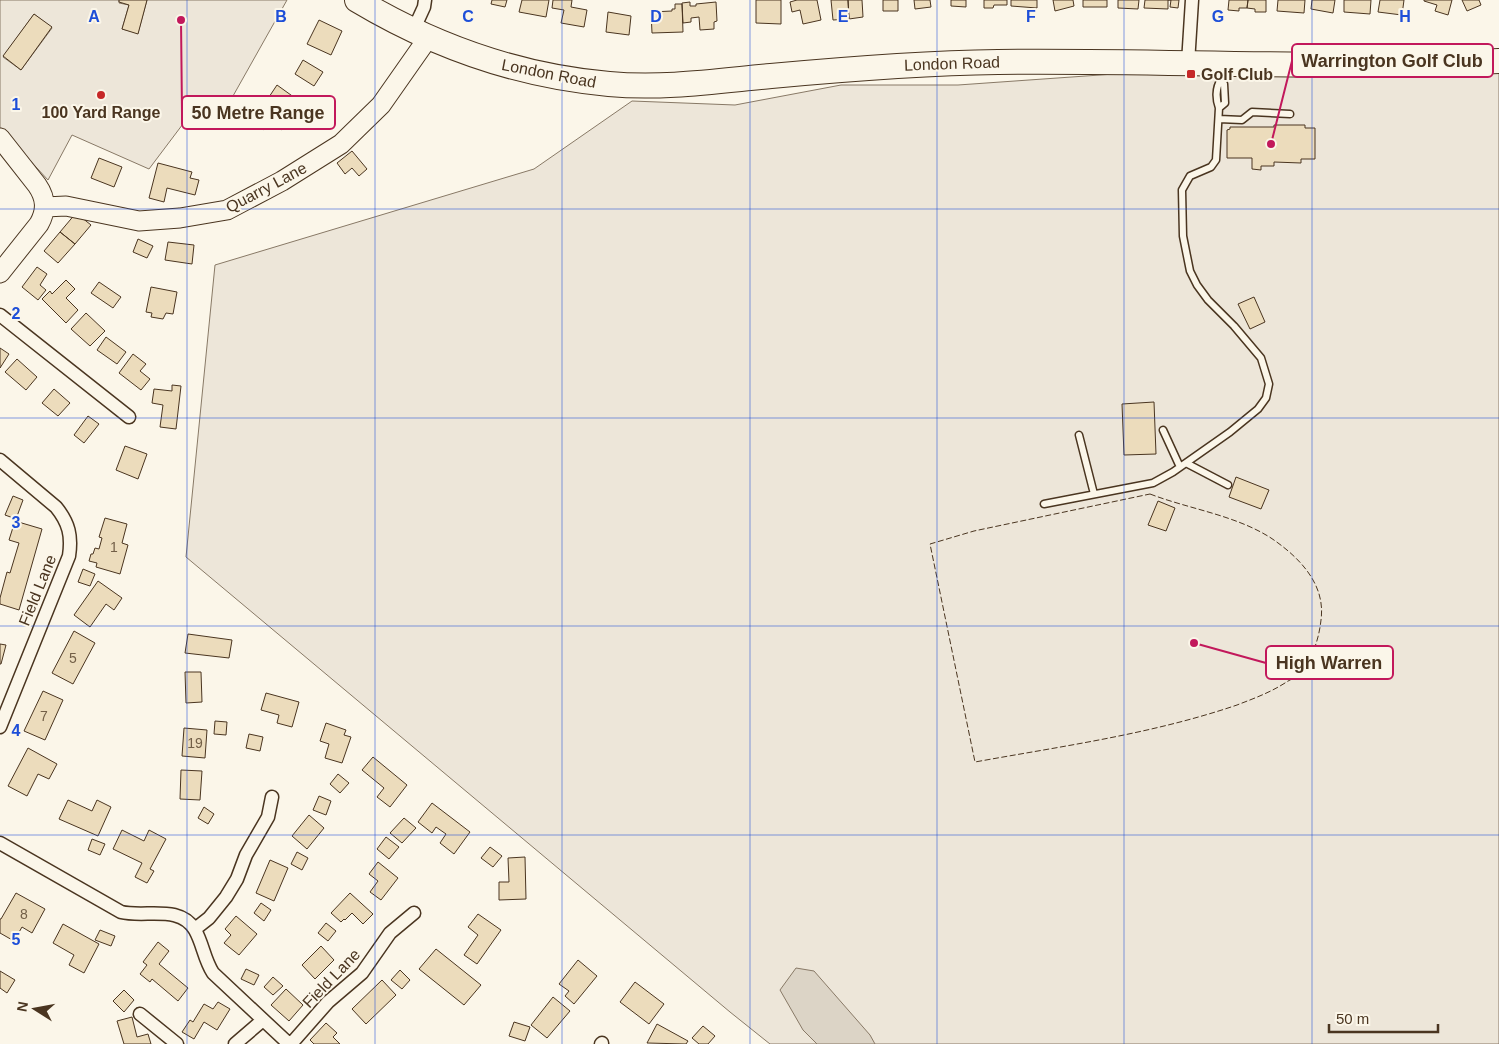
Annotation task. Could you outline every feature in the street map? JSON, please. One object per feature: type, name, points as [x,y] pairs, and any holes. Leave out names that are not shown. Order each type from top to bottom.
[{"type":"highway","name":"London Road","points":[[357,0],[420,34],[468,54],[529,71],[584,81],[637,86],[691,84],[861,68],[954,62],[1188,63],[1221,72],[1302,66],[1499,61]]},
{"type":"street","points":[[420,34],[424,0]]},
{"type":"street","points":[[1188,63],[1192,0]]},
{"type":"street","name":"Quarry Lane","points":[[45,207],[66,206],[139,222],[180,218],[227,210],[282,181],[341,144],[381,105],[420,34]]},
{"type":"street","points":[[0,138],[37,184],[42,192],[45,207],[44,216],[39,224],[0,273]]},
{"type":"street","points":[[0,314],[128,417]]},
{"type":"street","name":"Field Lane","points":[[0,460],[63,515],[68,524],[71,544],[69,556],[0,727]]},
{"type":"street","points":[[0,843],[121,912],[130,914],[166,913],[188,921],[195,929],[209,918],[226,897],[237,879],[246,854],[268,816],[272,797]]},
{"type":"street","name":"Field Lane","points":[[195,929],[207,964],[213,973],[290,1044],[328,1002],[362,973],[390,933],[414,913]]},
{"type":"street","points":[[140,1014],[177,1044]]},
{"type":"street","points":[[235,1044],[263,1020]]},
{"type":"lane","points":[[1044,504],[1153,483],[1183,465],[1230,432],[1258,409],[1266,398],[1269,384],[1261,358],[1234,326],[1208,300],[1197,285],[1190,270],[1183,236],[1182,190],[1190,176],[1211,167],[1216,160],[1219,108],[1216,101],[1221,72]]},
{"type":"lane","points":[[1219,119],[1242,120],[1252,112],[1290,114]]},
{"type":"lane","points":[[1162,430],[1183,465],[1228,485]]},
{"type":"lane","points":[[1079,436],[1094,494]]},
{"type":"shaded area","points":[[0,0],[119,0],[119,3],[129,5],[122,29],[138,33],[147,0],[287,0],[224,112],[198,104],[149,169],[72,135],[48,180],[0,128]],"holes":[[[34,14],[52,28],[21,70],[3,57]]]},
{"type":"shaded area","points":[[1499,58],[1499,1044],[770,1044],[186,557],[215,265],[534,169],[632,101],[735,105],[841,85],[958,85],[1242,65]]},
{"type":"shaded area","points":[[796,968],[814,971],[870,1035],[875,1044],[817,1044],[803,1030],[780,990]]},
{"type":"building","points":[[119,0],[147,0],[138,34],[122,29],[129,5],[119,2]]},
{"type":"building","points":[[492,0],[507,0],[505,7],[491,4]]},
{"type":"building","points":[[522,0],[549,0],[546,17],[519,12]]},
{"type":"building","points":[[553,0],[572,0],[571,7],[587,10],[584,27],[561,23],[564,10],[552,8]]},
{"type":"building","points":[[756,0],[781,0],[781,24],[756,23]]},
{"type":"building","points":[[817,0],[821,20],[803,24],[800,10],[792,12],[790,2]]},
{"type":"building","points":[[831,0],[848,0],[849,19],[833,20]]},
{"type":"building","points":[[848,0],[862,0],[863,17],[849,19]]},
{"type":"building","points":[[883,0],[898,0],[898,11],[883,11]]},
{"type":"building","points":[[914,0],[930,0],[931,7],[915,9]]},
{"type":"building","points":[[951,0],[966,0],[966,7],[951,6]]},
{"type":"building","points":[[984,0],[1007,0],[1007,5],[994,5],[993,8],[984,8]]},
{"type":"building","points":[[1011,0],[1037,0],[1037,8],[1011,6]]},
{"type":"building","points":[[1053,0],[1073,0],[1074,6],[1055,11]]},
{"type":"building","points":[[1083,0],[1107,0],[1107,7],[1083,7]]},
{"type":"building","points":[[1118,0],[1139,0],[1138,9],[1118,8]]},
{"type":"building","points":[[1145,0],[1168,0],[1168,9],[1144,8]]},
{"type":"building","points":[[1171,0],[1179,0],[1178,8],[1170,7]]},
{"type":"building","points":[[1229,0],[1248,0],[1247,8],[1239,8],[1239,11],[1228,10]]},
{"type":"building","points":[[1248,0],[1266,0],[1266,12],[1255,12],[1255,9],[1247,8]]},
{"type":"building","points":[[1278,0],[1305,0],[1304,13],[1277,11]]},
{"type":"building","points":[[1312,0],[1335,0],[1333,13],[1311,9]]},
{"type":"building","points":[[1344,0],[1371,0],[1370,14],[1344,12]]},
{"type":"building","points":[[1380,0],[1404,0],[1402,15],[1378,12]]},
{"type":"building","points":[[1424,0],[1452,0],[1448,15],[1435,11],[1437,5]]},
{"type":"building","points":[[1462,0],[1479,0],[1481,5],[1467,11]]},
{"type":"building","points":[[690,2],[690,6],[696,6],[696,4],[716,2],[717,21],[714,22],[714,29],[700,30],[699,17],[691,18],[691,22],[683,23],[682,3]]},
{"type":"building","points":[[675,4],[682,4],[683,32],[652,33],[651,12],[672,11],[672,9],[675,9]]},
{"type":"building","points":[[608,12],[631,16],[629,35],[606,32]]},
{"type":"building","points":[[34,14],[52,27],[21,70],[3,56]]},
{"type":"building","points":[[319,20],[342,31],[331,55],[307,44]]},
{"type":"building","points":[[303,60],[323,72],[314,86],[295,74]]},
{"type":"building","points":[[277,85],[309,108],[299,121],[292,116],[282,130],[271,121],[264,130],[255,122],[272,99],[269,97]]},
{"type":"building","points":[[1274,125],[1305,125],[1305,128],[1315,128],[1315,159],[1301,159],[1301,163],[1274,162],[1274,166],[1261,166],[1261,170],[1252,169],[1252,158],[1227,158],[1227,130],[1230,127],[1274,127]]},
{"type":"building","points":[[352,151],[367,169],[359,176],[352,168],[345,174],[337,163]]},
{"type":"building","points":[[99,158],[122,167],[114,187],[91,178]]},
{"type":"building","points":[[158,163],[192,172],[190,178],[199,180],[195,195],[167,188],[164,202],[149,198]]},
{"type":"building","points":[[76,213],[91,225],[75,244],[60,232]]},
{"type":"building","points":[[60,232],[75,244],[58,263],[44,251]]},
{"type":"building","points":[[138,239],[153,246],[147,258],[133,252]]},
{"type":"building","points":[[168,242],[194,245],[192,264],[165,260]]},
{"type":"building","points":[[37,267],[47,274],[40,285],[46,290],[38,300],[22,287]]},
{"type":"building","points":[[66,280],[75,289],[66,298],[78,310],[66,323],[42,299],[50,291],[52,294]]},
{"type":"building","points":[[99,282],[121,297],[113,308],[91,293]]},
{"type":"building","points":[[151,287],[177,292],[173,314],[166,313],[163,319],[151,317],[152,313],[146,312]]},
{"type":"building","points":[[1254,297],[1265,322],[1250,329],[1238,304]]},
{"type":"building","points":[[86,313],[105,331],[90,346],[71,329]]},
{"type":"building","points":[[106,337],[126,352],[117,364],[97,350]]},
{"type":"building","points":[[0,348],[9,354],[0,368]]},
{"type":"building","points":[[133,354],[146,364],[140,371],[150,379],[141,390],[119,373]]},
{"type":"building","points":[[17,359],[37,377],[26,390],[5,372]]},
{"type":"building","points":[[172,385],[181,386],[176,429],[160,427],[163,405],[152,403],[154,389],[172,391]]},
{"type":"building","points":[[54,389],[70,403],[58,416],[42,403]]},
{"type":"building","points":[[1154,402],[1156,454],[1124,455],[1122,404]]},
{"type":"building","points":[[88,416],[99,424],[84,443],[74,435]]},
{"type":"building","points":[[125,446],[147,454],[138,479],[116,470]]},
{"type":"building","points":[[1236,477],[1269,490],[1261,509],[1229,497]]},
{"type":"building","points":[[13,496],[23,500],[16,519],[5,515]]},
{"type":"building","points":[[1158,501],[1175,508],[1166,531],[1148,525]]},
{"type":"building","points":[[105,518],[127,524],[122,543],[128,545],[120,574],[96,567],[97,563],[89,561],[95,548],[99,549],[102,538],[99,537]]},
{"type":"building","points":[[15,521],[42,529],[19,610],[0,604],[7,572],[10,573],[19,543],[9,540]]},
{"type":"building","points":[[83,569],[95,574],[90,586],[78,582]]},
{"type":"building","points":[[98,581],[122,598],[114,610],[106,604],[90,627],[74,615]]},
{"type":"building","points":[[74,631],[95,643],[73,684],[52,673]]},
{"type":"building","points":[[188,634],[232,640],[229,658],[185,653]]},
{"type":"building","points":[[0,644],[6,645],[1,664],[0,664]]},
{"type":"building","points":[[185,672],[201,672],[202,702],[186,703]]},
{"type":"building","points":[[43,691],[63,700],[45,740],[24,731]]},
{"type":"building","points":[[266,693],[299,702],[292,727],[277,723],[279,715],[261,710]]},
{"type":"building","points":[[215,721],[227,722],[226,735],[214,734]]},
{"type":"building","points":[[326,723],[346,730],[344,735],[351,737],[342,763],[325,758],[329,744],[320,741]]},
{"type":"building","points":[[184,728],[207,730],[205,758],[182,756]]},
{"type":"building","points":[[249,734],[263,737],[260,751],[246,748]]},
{"type":"building","points":[[28,748],[57,764],[49,779],[38,774],[27,796],[8,786]]},
{"type":"building","points":[[373,757],[407,785],[390,807],[377,797],[384,788],[362,770]]},
{"type":"building","points":[[181,770],[202,771],[200,800],[180,799]]},
{"type":"building","points":[[338,774],[349,783],[340,793],[330,784]]},
{"type":"building","points":[[319,796],[331,801],[326,815],[313,810]]},
{"type":"building","points":[[68,800],[92,811],[97,800],[111,807],[98,836],[59,819]]},
{"type":"building","points":[[432,803],[470,832],[454,854],[440,843],[446,834],[436,827],[432,833],[418,822]]},
{"type":"building","points":[[204,807],[214,814],[208,824],[198,818]]},
{"type":"building","points":[[309,815],[324,828],[307,849],[292,836]]},
{"type":"building","points":[[404,818],[416,828],[402,843],[390,833]]},
{"type":"building","points":[[122,830],[144,841],[149,830],[166,839],[150,869],[154,871],[147,883],[135,877],[142,863],[113,849]]},
{"type":"building","points":[[386,837],[399,847],[389,859],[377,849]]},
{"type":"building","points":[[92,839],[105,844],[100,855],[88,850]]},
{"type":"building","points":[[490,847],[502,856],[493,867],[481,858]]},
{"type":"building","points":[[297,852],[308,858],[302,870],[291,864]]},
{"type":"building","points":[[525,857],[526,899],[499,900],[499,882],[509,882],[508,858]]},
{"type":"building","points":[[270,860],[288,868],[274,901],[256,893]]},
{"type":"building","points":[[378,862],[398,878],[381,900],[370,892],[378,881],[369,874]]},
{"type":"building","points":[[16,893],[45,909],[32,933],[22,927],[14,941],[0,933],[0,919]]},
{"type":"building","points":[[350,893],[373,914],[363,924],[352,913],[341,922],[331,913]]},
{"type":"building","points":[[261,903],[271,910],[264,921],[254,913]]},
{"type":"building","points":[[478,914],[501,930],[477,964],[464,955],[478,935],[468,927]]},
{"type":"building","points":[[236,916],[257,934],[239,955],[224,943],[231,935],[225,929]]},
{"type":"building","points":[[326,923],[336,931],[328,941],[318,933]]},
{"type":"building","points":[[63,924],[99,944],[84,973],[69,965],[74,955],[53,943]]},
{"type":"building","points":[[100,930],[115,936],[111,946],[95,940]]},
{"type":"building","points":[[158,942],[169,951],[159,964],[188,988],[178,1001],[152,979],[150,982],[140,974],[147,965],[143,962]]},
{"type":"building","points":[[321,946],[334,960],[315,979],[302,965]]},
{"type":"building","points":[[436,949],[481,985],[464,1005],[419,969]]},
{"type":"building","points":[[578,960],[597,976],[574,1004],[565,996],[569,991],[559,984]]},
{"type":"building","points":[[246,969],[259,975],[254,985],[241,979]]},
{"type":"building","points":[[400,970],[410,980],[402,989],[391,980]]},
{"type":"building","points":[[0,971],[15,980],[7,993],[0,988]]},
{"type":"building","points":[[273,977],[283,986],[273,995],[264,987]]},
{"type":"building","points":[[382,980],[396,995],[366,1024],[352,1009]]},
{"type":"building","points":[[635,982],[664,1004],[649,1024],[620,1002]]},
{"type":"building","points":[[286,989],[303,1005],[289,1021],[271,1005]]},
{"type":"building","points":[[124,990],[134,1000],[124,1012],[113,1001]]},
{"type":"building","points":[[553,997],[570,1011],[547,1038],[531,1025]]},
{"type":"building","points":[[218,1002],[230,1009],[217,1030],[204,1022],[194,1039],[182,1032],[190,1020],[193,1022],[204,1004],[213,1009]]},
{"type":"building","points":[[132,1017],[137,1037],[148,1034],[151,1044],[124,1044],[117,1021]]},
{"type":"building","points":[[514,1022],[530,1027],[525,1041],[509,1036]]},
{"type":"building","points":[[326,1023],[337,1033],[333,1037],[340,1044],[314,1044],[310,1040]]},
{"type":"building","points":[[657,1024],[688,1041],[686,1044],[647,1043]]},
{"type":"building","points":[[703,1026],[715,1036],[708,1044],[699,1044],[692,1038]]},
{"type":"fence","points":[[1150,494],[1227,518],[1257,530],[1271,538],[1300,563],[1315,583],[1321,607],[1319,635],[1307,663],[1297,676],[1273,690],[1237,705],[1205,715],[1140,732],[975,762],[930,544],[974,531],[1150,494]]},
{"type":"place","name":"50 Metre Range","points":[[181,20]]},
{"type":"place","name":"Golf Club","points":[[1191,74]]},
{"type":"place","name":"100 Yard Range","points":[[101,95]]},
{"type":"place","name":"Warrington Golf Club","points":[[1271,144]]},
{"type":"place","name":"High Warren","points":[[1194,643]]}]
